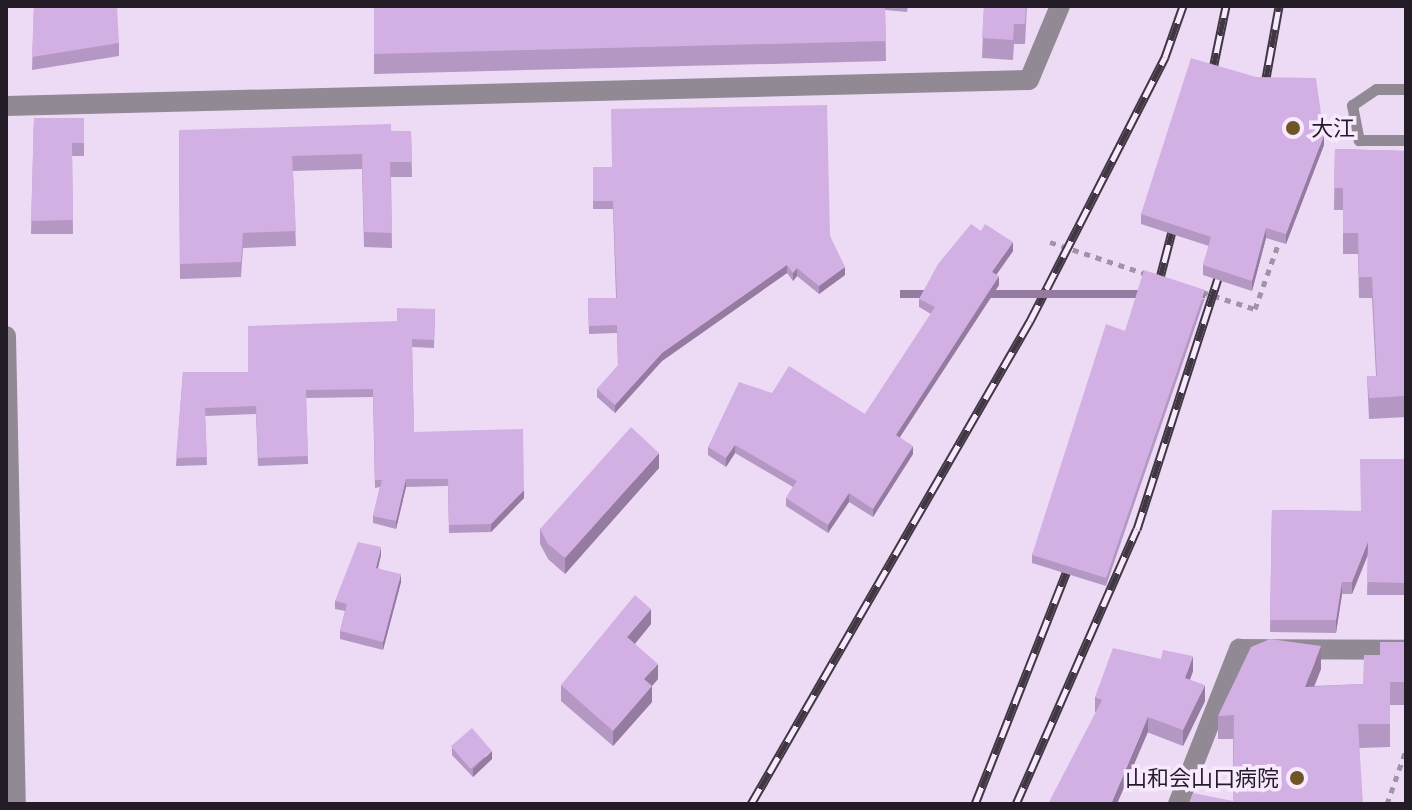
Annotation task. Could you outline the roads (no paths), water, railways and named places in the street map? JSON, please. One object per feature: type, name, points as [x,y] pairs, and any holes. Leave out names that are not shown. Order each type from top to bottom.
[{"type":"street","points":[[6,106],[1029,80],[1060,6]]},
{"type":"street","points":[[6,336],[16,804]]},
{"type":"street","points":[[1178,804],[1239,649],[1406,650]]},
{"type":"lane","points":[[1406,89],[1376,89],[1352,105],[1359,140],[1406,140]]},
{"type":"railway","points":[[751,804],[1030,321],[1165,57],[1183,6]]},
{"type":"railway","points":[[1209,88],[1226,6]]},
{"type":"railway","points":[[1262,100],[1279,6]]},
{"type":"railway","points":[[1155,297],[1177,212]]},
{"type":"railway","points":[[1016,804],[1137,529],[1224,260]]},
{"type":"railway","points":[[975,804],[1074,553]]},
{"type":"place","name":"大江","points":[[1293,128]]},
{"type":"place","name":"山和会山口病院","points":[[1297,778]]}]
